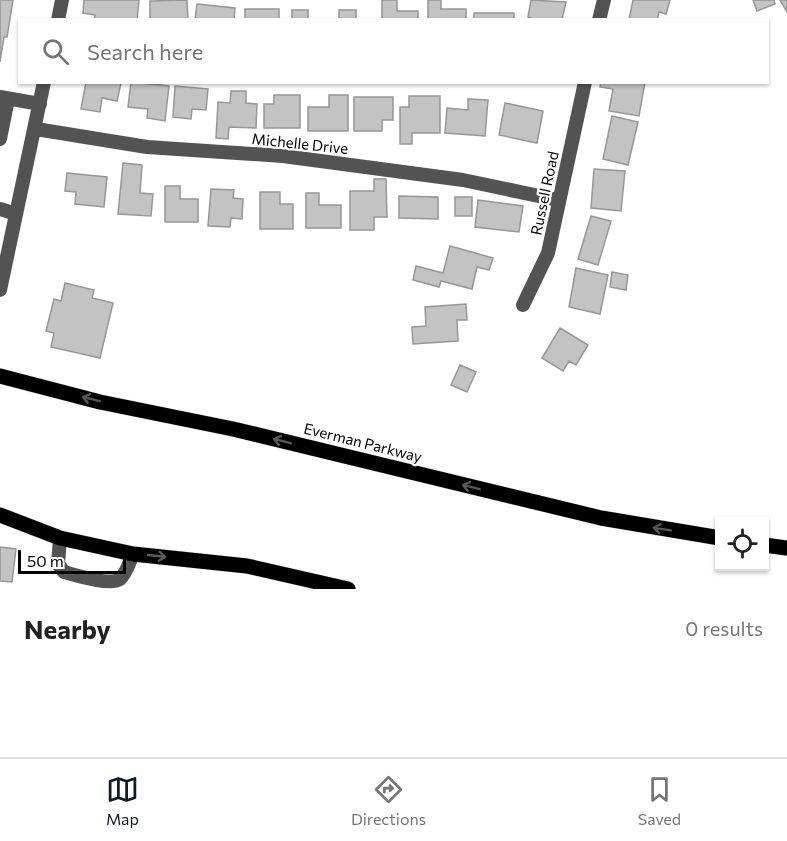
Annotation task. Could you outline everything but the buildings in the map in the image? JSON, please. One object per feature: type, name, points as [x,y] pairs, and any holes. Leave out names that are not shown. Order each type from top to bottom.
[{"type":"main road","name":"Everman Parkway","points":[[0,376],[100,402],[233,429],[601,518],[715,537]]},
{"type":"main road","points":[[0,515],[60,538],[133,554],[247,566],[348,589]]},
{"type":"main road","points":[[769,546],[787,548]]},
{"type":"street","points":[[58,18],[62,0]]},
{"type":"street","points":[[600,18],[604,0]]},
{"type":"street","points":[[0,290],[36,129],[44,84]]},
{"type":"street","name":"Russell Road","points":[[523,305],[548,254],[585,84]]},
{"type":"street","points":[[0,139],[4,98],[40,104]]},
{"type":"street","name":"Michelle Drive","points":[[36,129],[147,147],[283,156],[463,180],[558,200]]},
{"type":"street","points":[[0,209],[16,214]]},
{"type":"street","points":[[60,538],[58,564],[64,572],[95,580],[115,582],[122,578],[133,554]]}]
